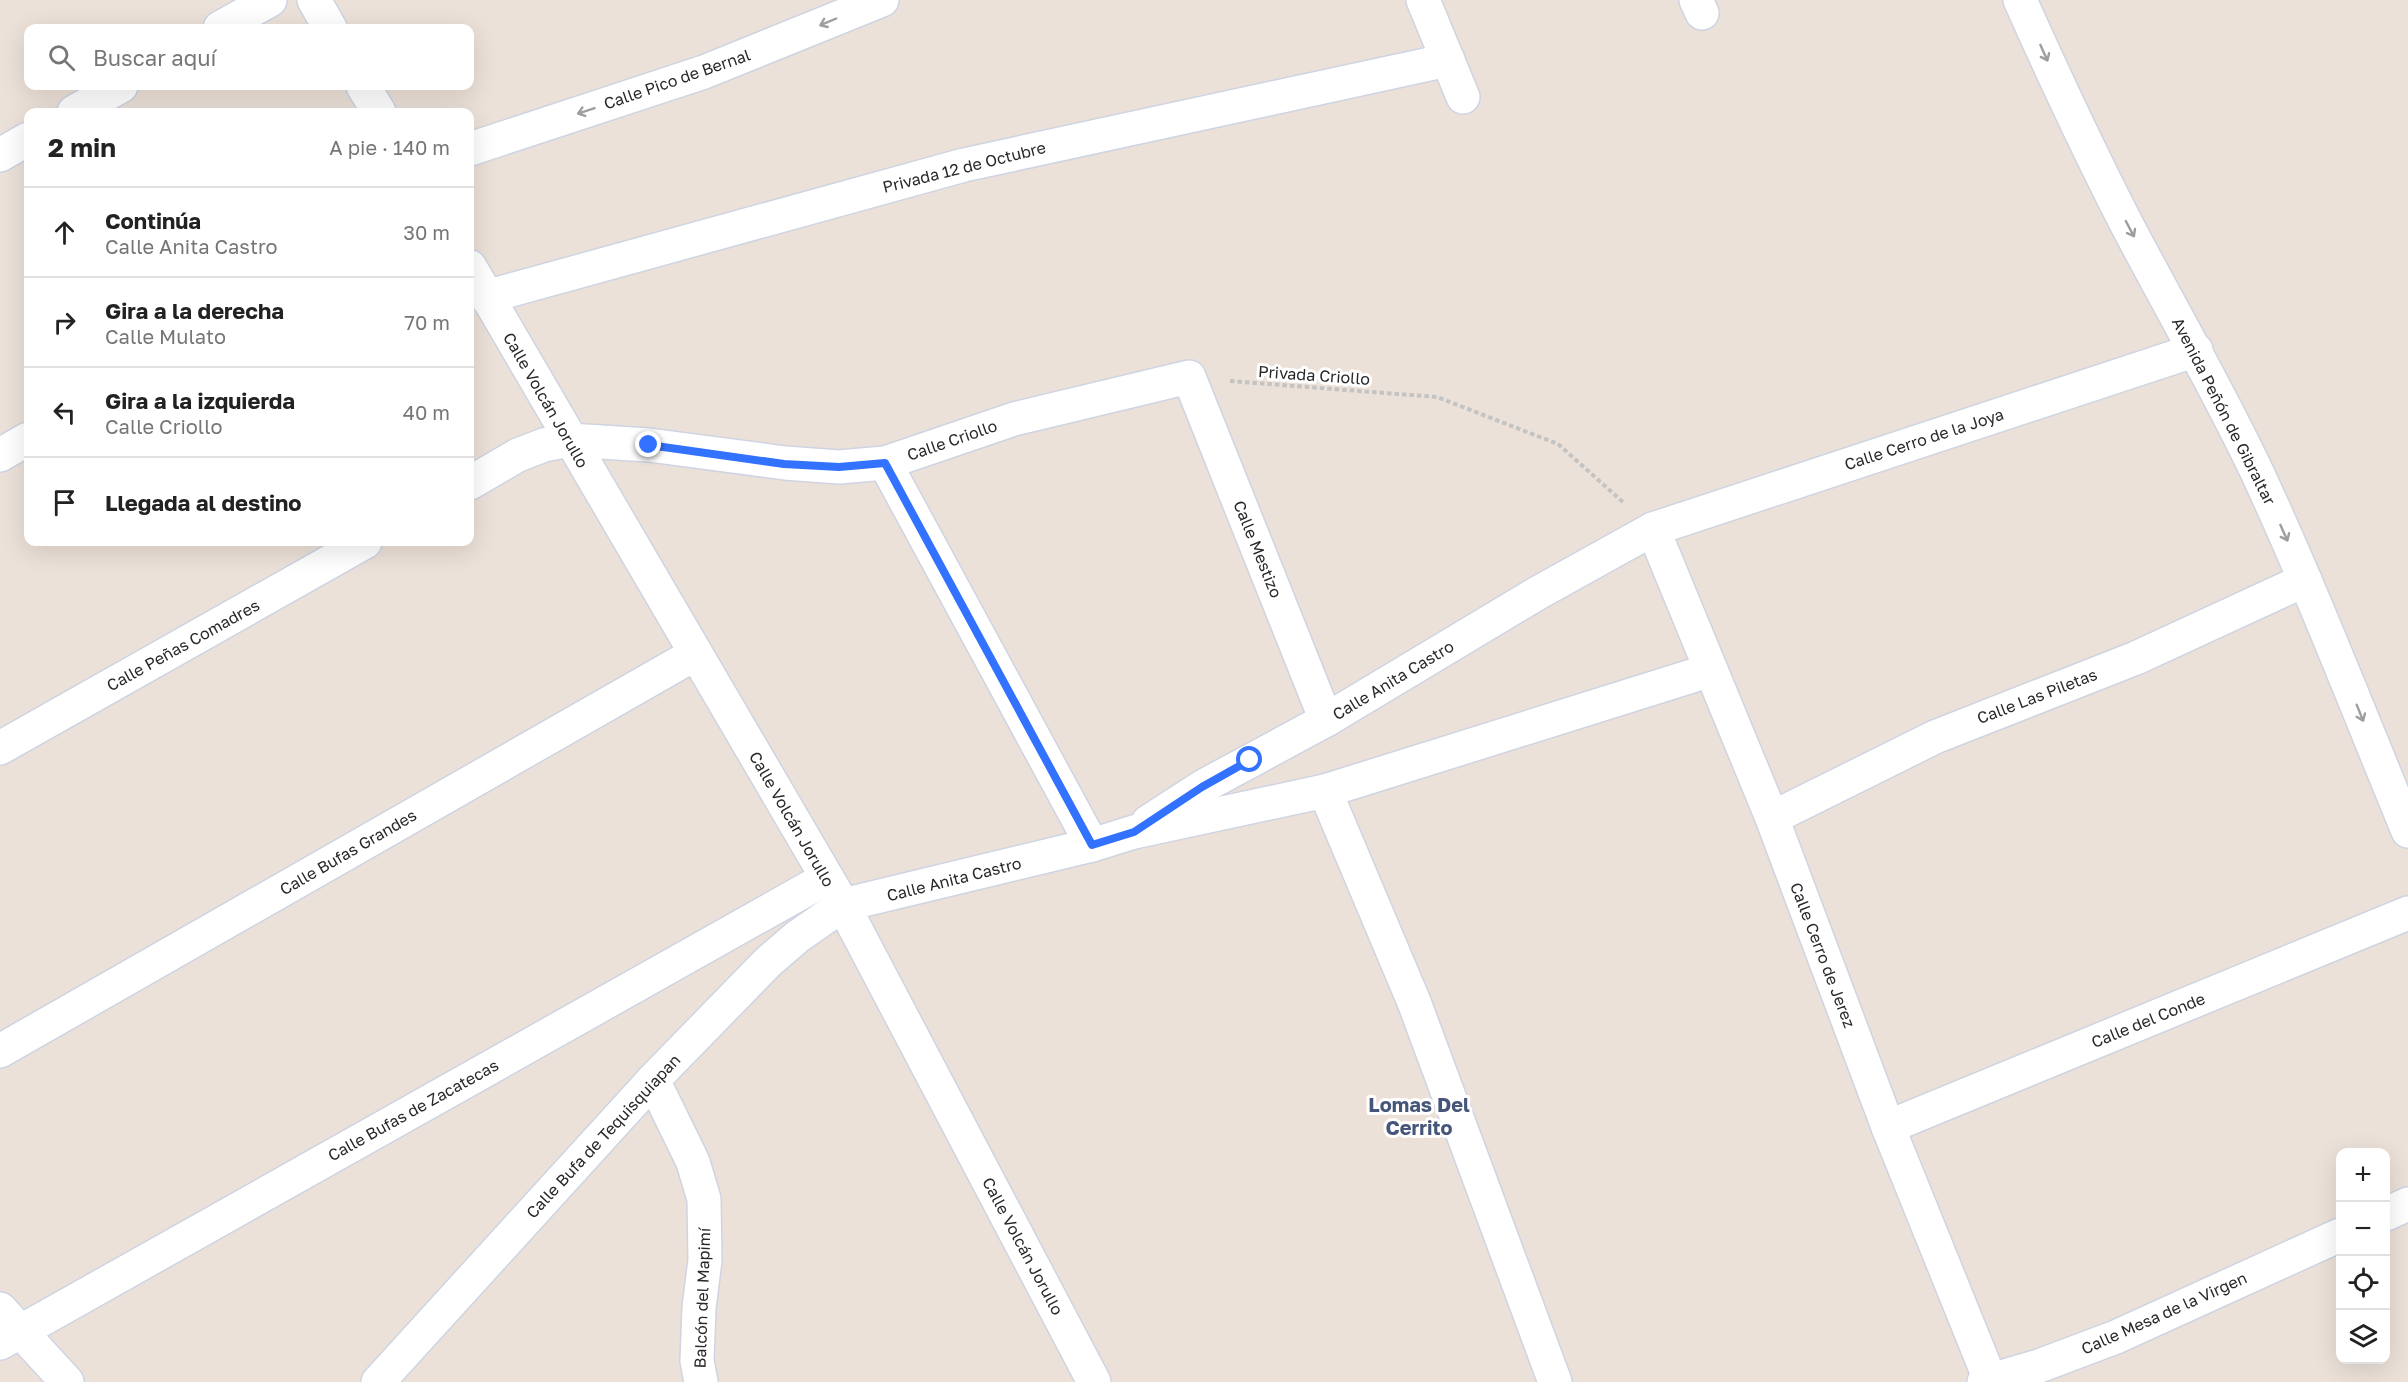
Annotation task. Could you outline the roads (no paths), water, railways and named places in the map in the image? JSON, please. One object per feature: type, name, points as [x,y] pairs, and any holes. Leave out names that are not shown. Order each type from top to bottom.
[{"type":"street","points":[[227,24],[270,0]]},
{"type":"street","points":[[314,0],[328,24]]},
{"type":"street","name":"Calle Pico de Bernal","points":[[474,148],[704,72],[882,0]]},
{"type":"street","points":[[1423,0],[1463,96]]},
{"type":"street","name":"Avenida Peñón de Gibraltar","points":[[2020,0],[2055,78],[2128,225],[2196,350],[2255,469],[2306,580],[2408,831]]},
{"type":"street","name":"Privada 12 de Octubre","points":[[486,297],[964,165],[1448,60]]},
{"type":"street","points":[[81,108],[114,90]]},
{"type":"street","points":[[365,90],[377,108]]},
{"type":"street","points":[[0,155],[24,141]]},
{"type":"street","name":"Calle Volcán Jorullo","points":[[474,274],[568,440],[835,892],[1094,1382]]},
{"type":"street","name":"Calle Cerro de la Joya","points":[[1653,529],[2196,350]]},
{"type":"street","name":"Calle Criollo","points":[[568,440],[649,445],[784,464],[839,467],[885,463],[1014,419],[1189,378]]},
{"type":"street","name":"Calle Mestizo","points":[[1189,378],[1326,720]]},
{"type":"street","points":[[474,481],[518,455],[544,445],[568,440]]},
{"type":"street","points":[[0,455],[24,441]]},
{"type":"street","points":[[885,463],[1092,845]]},
{"type":"street","name":"Calle Cerro de Jerez","points":[[1653,529],[1772,818],[1888,1127],[1988,1382]]},
{"type":"street","name":"Calle Anita Castro","points":[[1134,832],[1202,787],[1326,720],[1536,594],[1653,529]]},
{"type":"street","name":"Calle Peñas Comadres","points":[[0,748],[359,546]]},
{"type":"street","name":"Calle Las Piletas","points":[[1772,818],[1935,737],[2136,658],[2306,580]]},
{"type":"street","name":"Calle Bufas Grandes","points":[[0,1051],[695,654]]},
{"type":"street","name":"Calle Anita Castro","points":[[835,892],[1092,845],[1134,832],[1325,791],[1711,670]]},
{"type":"street","points":[[1325,791],[1414,1002],[1555,1382]]},
{"type":"street","name":"Calle Bufa de Tequisquiapan","points":[[378,1382],[653,1080],[768,962],[797,937],[835,892]]},
{"type":"street","name":"Calle Bufas de Zacatecas","points":[[6,1328],[835,892]]},
{"type":"street","name":"Calle del Conde","points":[[1888,1127],[2408,913]]},
{"type":"street","name":"Balcón del Mapimí","points":[[653,1080],[693,1162],[704,1199],[705,1260],[699,1308],[697,1361],[701,1382]]},
{"type":"street","points":[[2390,1212],[2408,1204]]},
{"type":"street","name":"Calle Mesa de la Virgen","points":[[1988,1382],[2039,1366],[2116,1337],[2336,1237]]},
{"type":"street","points":[[6,1328],[67,1382]]},
{"type":"district","name":"Lomas Del Cerrito","points":[[1419,1116]]}]
